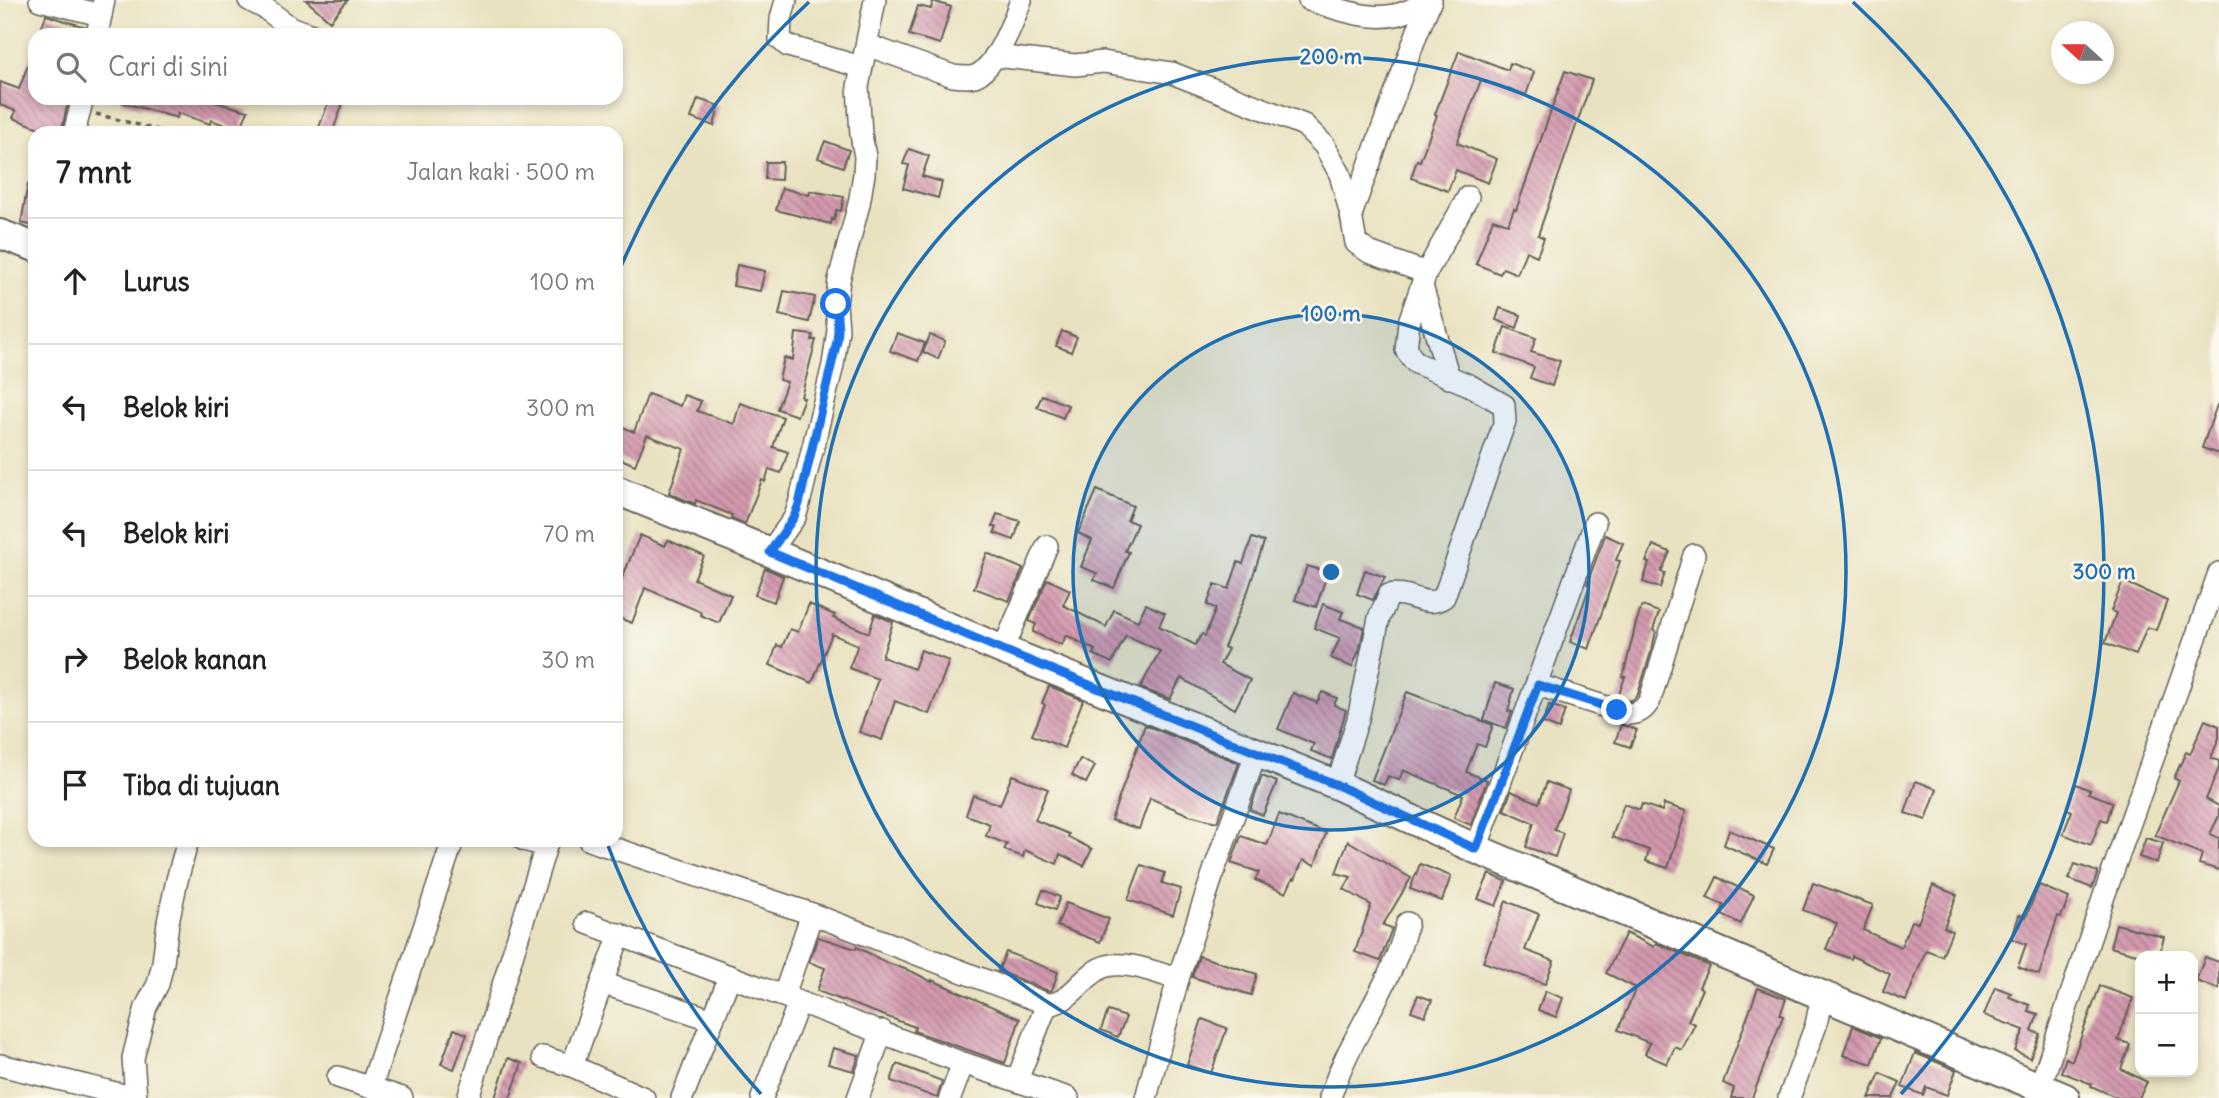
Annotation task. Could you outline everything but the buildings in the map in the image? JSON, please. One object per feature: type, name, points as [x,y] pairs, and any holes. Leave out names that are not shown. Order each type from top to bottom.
[{"type":"main road","points":[[0,234],[28,244]]},
{"type":"main road","points":[[623,493],[1003,650],[1257,751],[1476,849],[2053,1093]]},
{"type":"street","points":[[40,0],[101,17]]},
{"type":"street","points":[[249,0],[267,9],[293,28]]},
{"type":"street","points":[[786,0],[780,39],[788,46],[862,67]]},
{"type":"street","points":[[770,552],[794,517],[799,504],[833,365],[838,330],[836,304],[839,280],[864,174],[865,157],[858,86],[875,0]]},
{"type":"street","points":[[867,45],[953,76],[967,78],[978,75],[995,56],[1021,0]]},
{"type":"street","points":[[1309,0],[1346,12],[1385,17],[1406,13],[1425,0]]},
{"type":"street","points":[[1351,215],[1431,0]]},
{"type":"street","points":[[995,56],[1075,65],[1103,62],[1172,74],[1304,125],[1324,145],[1340,174],[1356,243],[1424,280],[1449,378]]},
{"type":"street","points":[[76,126],[81,105]]},
{"type":"street","points":[[1337,785],[1358,719],[1384,603],[1389,595],[1397,593],[1427,603],[1437,603],[1444,597],[1506,421],[1504,405],[1416,363],[1406,351],[1409,322],[1424,280],[1468,197]]},
{"type":"street","points":[[1476,849],[1595,523]]},
{"type":"street","points":[[1003,650],[1047,546]]},
{"type":"street","points":[[1538,685],[1628,714],[1644,709],[1650,700],[1694,555]]},
{"type":"street","points":[[2053,1093],[2104,896],[2213,610],[2219,573]]},
{"type":"street","points":[[1146,1098],[1178,979],[1257,751]]},
{"type":"street","points":[[0,1065],[136,1098],[133,1058],[146,1007],[158,984],[168,922],[186,847]]},
{"type":"street","points":[[371,1087],[451,847]]},
{"type":"street","points":[[468,1098],[546,847]]},
{"type":"street","points":[[610,847],[813,914],[1047,1004],[1058,1004],[1104,966],[1123,965],[1178,979]]},
{"type":"street","points":[[762,1098],[792,998],[813,914]]},
{"type":"street","points":[[587,923],[1068,1098]]},
{"type":"street","points":[[1329,1098],[1402,944],[1407,923]]},
{"type":"street","points":[[572,1066],[620,934]]},
{"type":"street","points":[[682,1098],[730,976]]},
{"type":"street","points":[[602,983],[713,1020]]},
{"type":"street","points":[[1789,1098],[1816,1025],[1822,995]]},
{"type":"street","points":[[1017,1080],[1047,1004]]},
{"type":"street","points":[[858,1098],[882,1031]]},
{"type":"street","points":[[543,1057],[572,1066],[644,1098]]},
{"type":"street","points":[[950,1098],[963,1062]]},
{"type":"street","points":[[338,1077],[402,1098]]},
{"type":"path","points":[[84,105],[141,126]]},
{"type":"route","points":[[836,304],[838,330],[833,365],[804,488],[794,517],[770,552],[1003,650],[1257,751],[1476,849],[1538,685],[1617,710]]}]
